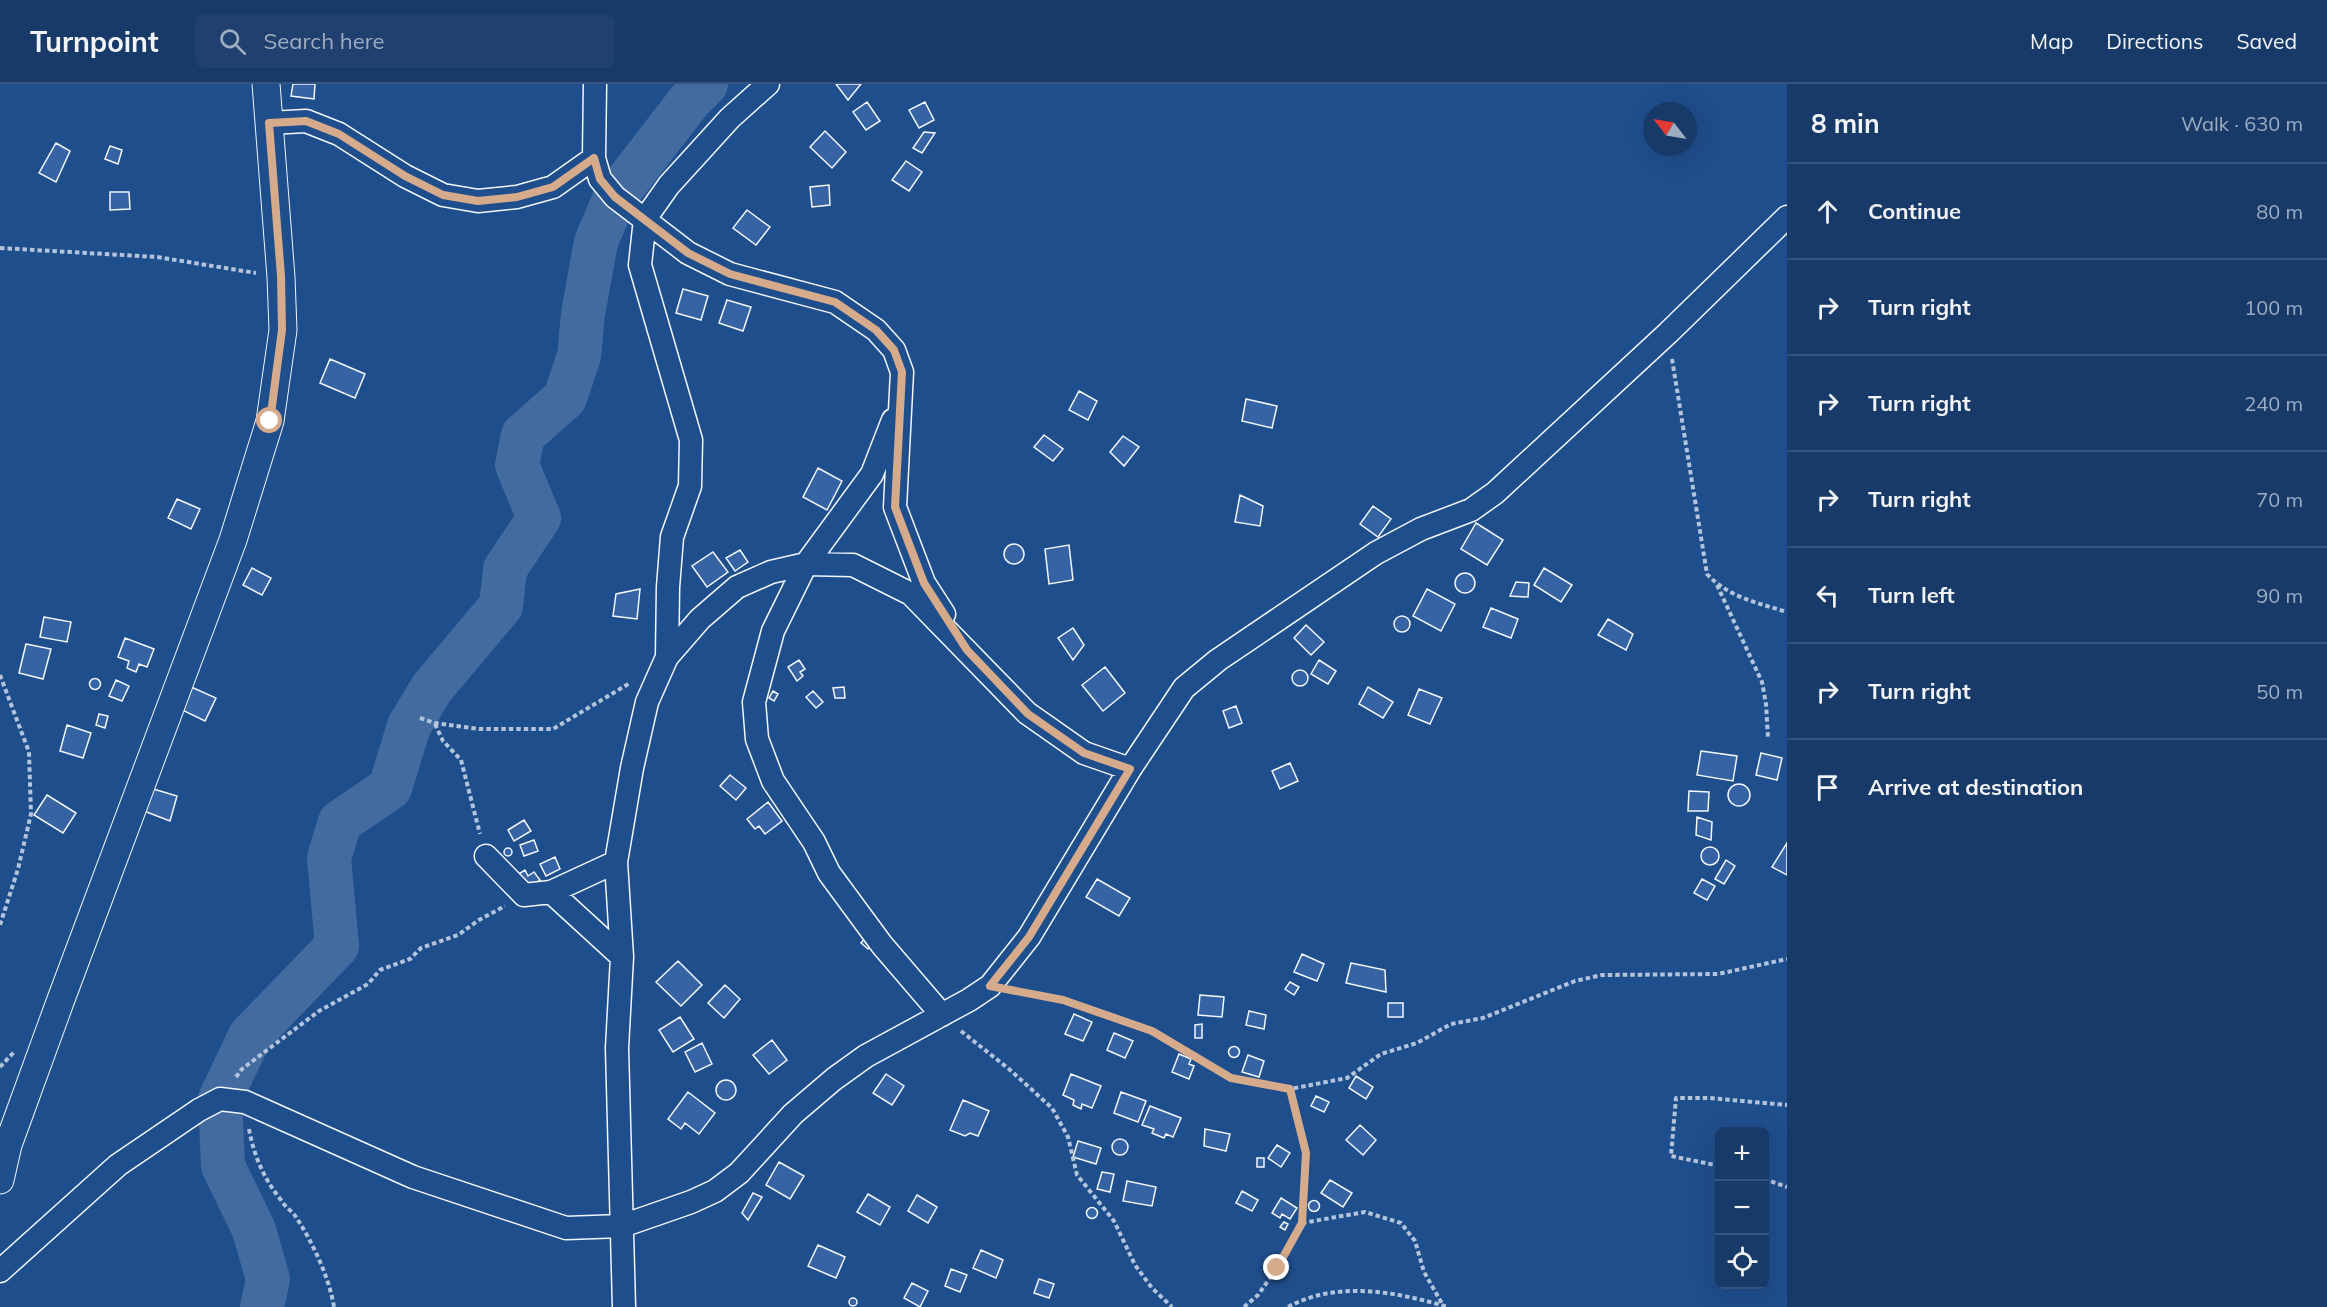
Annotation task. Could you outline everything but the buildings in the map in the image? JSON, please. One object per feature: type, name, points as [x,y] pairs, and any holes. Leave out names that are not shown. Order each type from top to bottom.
[{"type":"street","points":[[0,1180],[8,1145],[60,1002],[233,540],[270,421],[282,330],[281,276],[266,84]]},
{"type":"street","points":[[595,84],[594,158],[600,179],[615,197],[688,253],[730,274],[835,302],[876,330],[894,350],[902,372],[895,507],[924,583],[967,650]]},
{"type":"street","points":[[667,657],[668,587],[672,537],[690,486],[691,440],[640,265],[645,219],[669,185],[730,118],[768,84]]},
{"type":"street","points":[[269,123],[306,121],[339,134],[405,176],[443,195],[478,201],[517,197],[553,187],[594,158]]},
{"type":"street","points":[[0,1271],[118,1165],[198,1110],[220,1099],[245,1102],[413,1177],[566,1228],[622,1226],[691,1202],[715,1191],[739,1173],[793,1114],[834,1079],[866,1056],[990,986],[1029,937],[1130,769],[1184,688],[1206,668],[1376,553],[1421,529],[1471,510],[1495,493],[1668,333],[1787,217]]},
{"type":"street","points":[[900,402],[872,474],[806,564],[773,631],[754,702],[757,739],[772,781],[814,843],[829,873],[882,945],[942,1015]]},
{"type":"street","points":[[624,1307],[617,1048],[622,957],[616,862],[632,768],[647,702],[667,657],[700,619],[736,587],[771,572],[806,564],[853,565],[911,594],[1028,714],[1084,753],[1130,769]]},
{"type":"street","points":[[486,856],[524,896],[550,892],[616,862]]},
{"type":"street","points":[[550,892],[622,957]]},
{"type":"path","points":[[0,248],[157,257],[281,276]]},
{"type":"path","points":[[1668,333],[1707,574],[1717,585],[1762,682],[1768,738]]},
{"type":"path","points":[[1717,585],[1737,596],[1787,612]]},
{"type":"path","points":[[420,718],[435,723],[479,729],[553,729],[610,696],[667,657]]},
{"type":"path","points":[[0,675],[29,752],[31,814],[18,869],[0,924]]},
{"type":"path","points":[[435,723],[443,741],[461,760],[486,856]]},
{"type":"path","points":[[220,1099],[242,1069],[319,1011],[368,984],[380,970],[410,959],[421,948],[458,935],[479,920],[524,896]]},
{"type":"path","points":[[990,986],[1063,1000],[1152,1031],[1231,1078],[1290,1089],[1347,1078],[1381,1054],[1418,1043],[1451,1024],[1483,1018],[1575,981],[1602,975],[1718,974],[1787,959]]},
{"type":"path","points":[[942,1015],[1009,1069],[1052,1108],[1068,1137],[1077,1175],[1114,1221],[1140,1272],[1152,1288],[1172,1307]]},
{"type":"path","points":[[1244,1307],[1258,1295],[1277,1268],[1302,1223],[1306,1153],[1290,1089]]},
{"type":"path","points":[[1715,1165],[1671,1156],[1676,1098],[1709,1098],[1787,1105]]},
{"type":"path","points":[[245,1102],[253,1150],[264,1176],[282,1202],[296,1216],[327,1276],[334,1307]]},
{"type":"path","points":[[1769,1181],[1787,1187]]},
{"type":"path","points":[[1302,1223],[1365,1212],[1401,1223],[1415,1241],[1424,1272],[1445,1306]]},
{"type":"path","points":[[1288,1307],[1305,1298],[1348,1291],[1386,1292],[1445,1306]]},
{"type":"waterway","points":[[262,1307],[268,1279],[254,1230],[223,1166],[220,1099],[250,1036],[337,946],[329,858],[340,822],[390,788],[409,726],[432,688],[501,606],[505,569],[539,518],[517,465],[523,435],[565,398],[579,356],[583,314],[596,242],[615,197],[690,100],[706,84]]},
{"type":"route","points":[[270,421],[282,330],[281,276],[269,123],[306,121],[339,134],[405,176],[443,195],[478,201],[517,197],[553,187],[594,158],[600,179],[615,197],[688,253],[730,274],[835,302],[876,330],[894,350],[902,372],[895,507],[924,583],[967,650],[1028,714],[1084,753],[1130,769],[1029,937],[990,986],[1063,1000],[1152,1031],[1231,1078],[1290,1089],[1306,1153],[1302,1223],[1277,1268]]}]
